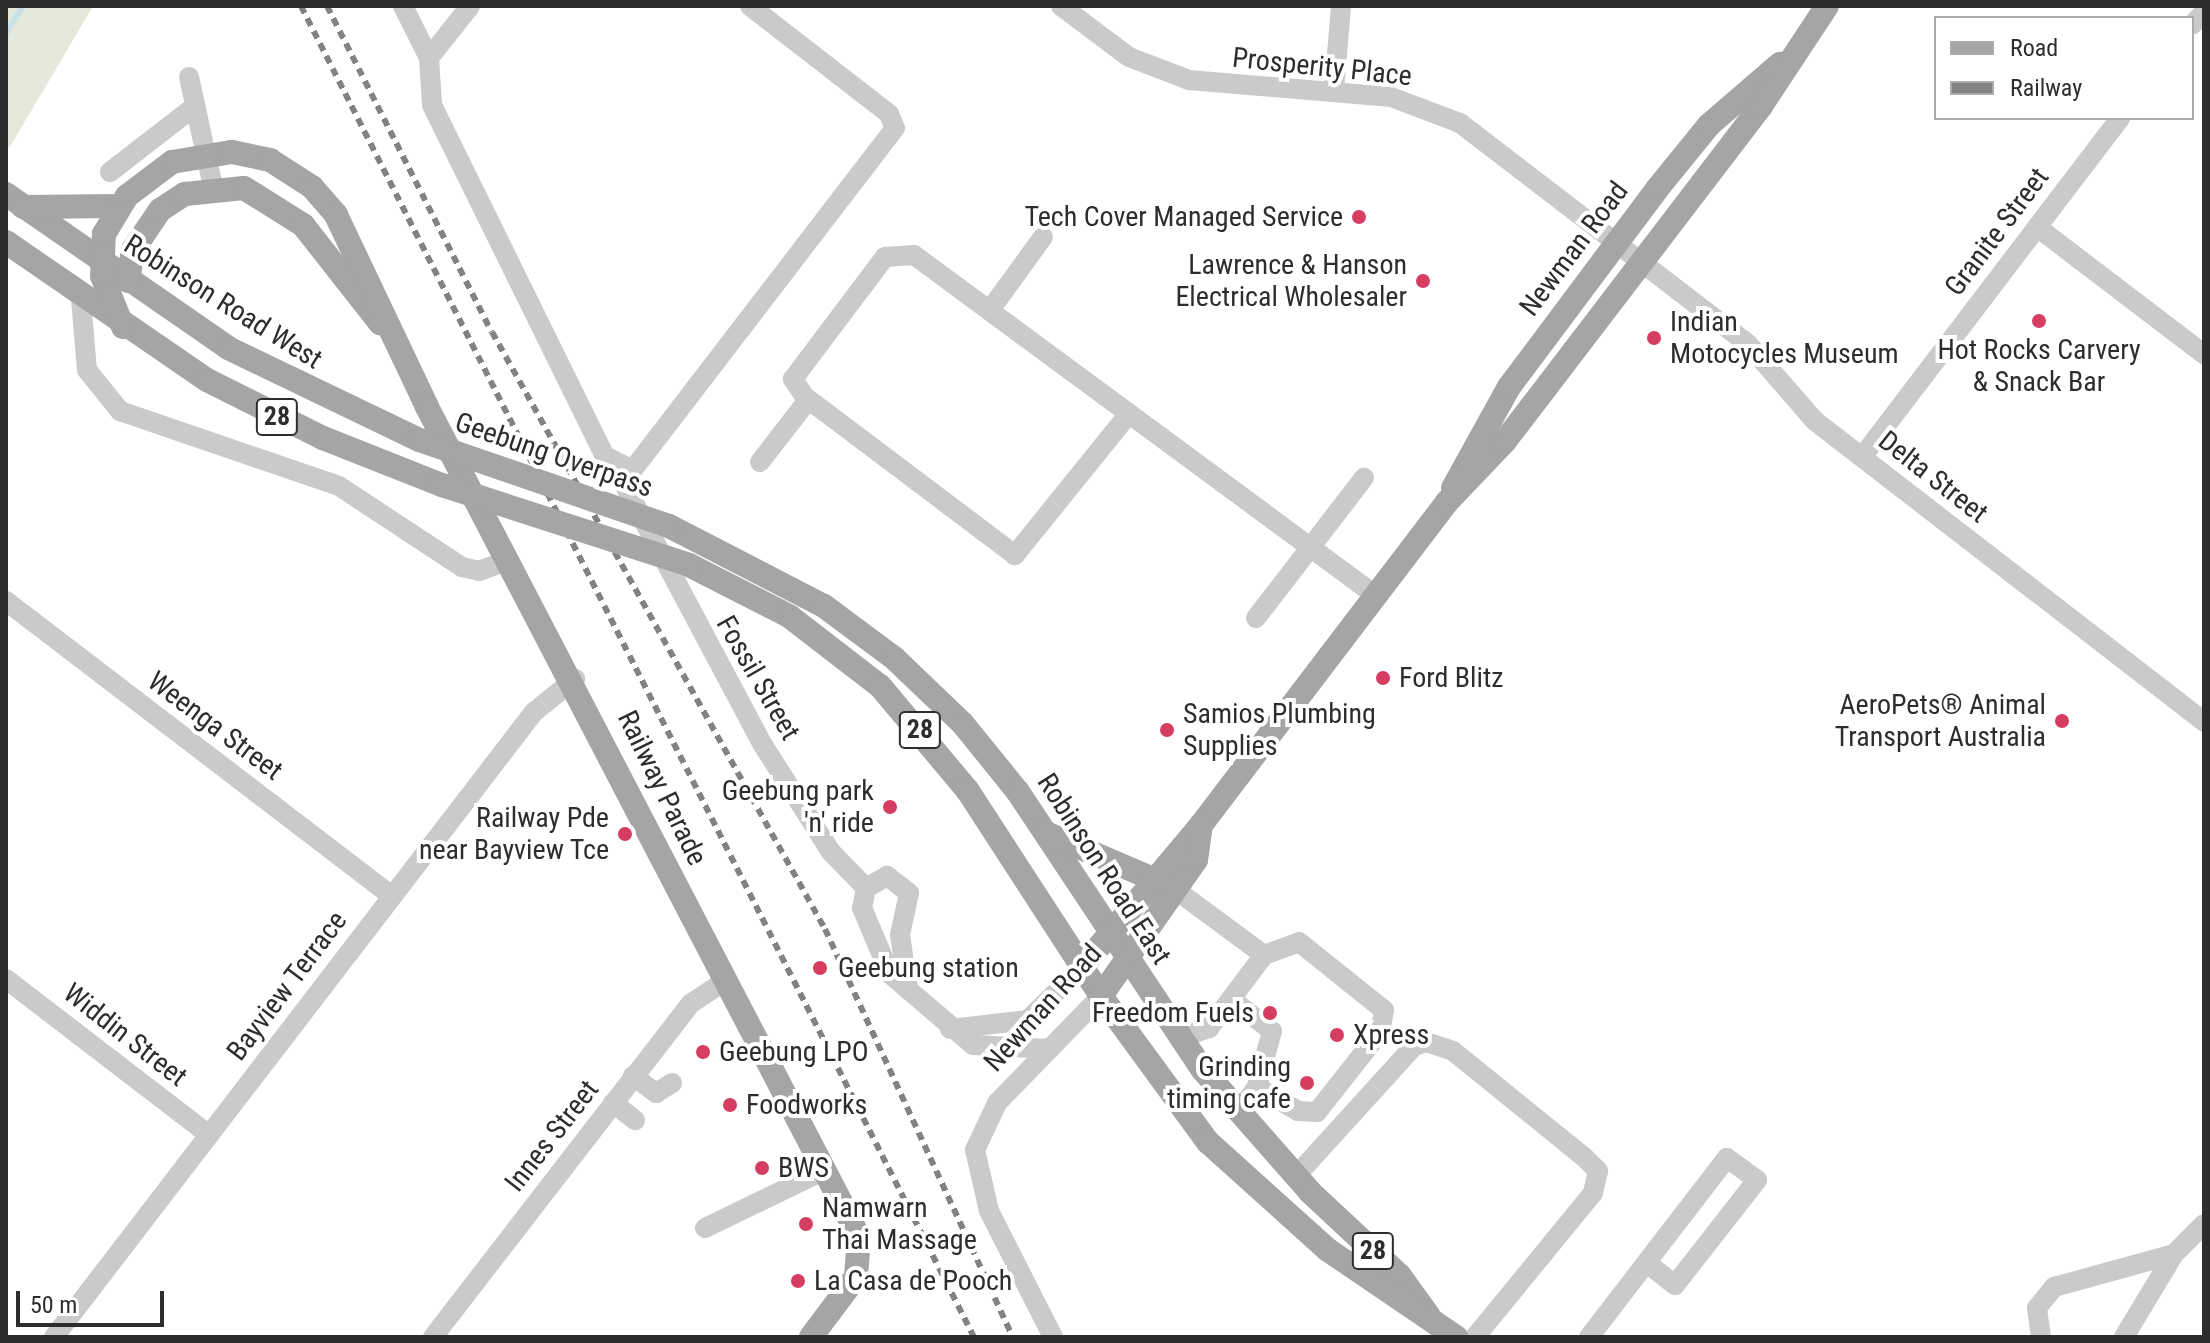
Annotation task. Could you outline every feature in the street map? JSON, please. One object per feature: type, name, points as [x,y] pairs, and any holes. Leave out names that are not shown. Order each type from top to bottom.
[{"type":"main road","name":"Newman Road","points":[[1082,967],[1151,878],[1201,825],[1447,502],[1487,463],[1643,263],[1761,106],[1785,61],[1827,6]]},
{"type":"main road","name":"Newman Road","points":[[1447,502],[1509,387],[1617,243],[1709,125],[1785,61]]},
{"type":"main road","name":"Railway Parade","points":[[100,262],[120,206],[160,169],[207,154],[251,154],[312,187],[354,247],[398,348],[507,561],[575,679],[821,1172],[855,1227],[861,1259],[851,1285],[811,1337]]},
{"type":"main road","name":"Railway Parade","points":[[128,281],[133,250],[152,218],[185,194],[213,187],[244,188],[285,209],[398,348]]},
{"type":"main road","points":[[14,201],[120,206]]},
{"type":"main road","name":"Robinson Road West","points":[[14,201],[128,281],[261,366],[419,440]]},
{"type":"main road","name":"28","points":[[6,242],[123,327]]},
{"type":"main road","points":[[100,262],[123,327]]},
{"type":"main road","name":"Robinson Road East","points":[[123,327],[262,409],[442,485],[689,565],[789,616],[880,686],[968,791],[1101,996],[1183,1113],[1236,1171],[1383,1292],[1429,1316],[1456,1337]]},
{"type":"main road","name":"Geebung Overpass","points":[[419,440],[669,526]]},
{"type":"main road","name":"Robinson Road East","points":[[669,526],[782,579],[894,658],[963,724],[1046,833],[1179,1038],[1238,1113],[1295,1177],[1400,1276],[1429,1316]]},
{"type":"main road","name":"Newman Road","points":[[1101,996],[1196,860],[1201,825]]},
{"type":"main road","points":[[1046,833],[1151,878]]},
{"type":"street","points":[[403,6],[429,58],[439,119],[605,456],[627,476],[895,128],[889,114],[750,6]]},
{"type":"street","points":[[429,58],[470,6]]},
{"type":"street","name":"Prosperity Place","points":[[1061,6],[1129,57],[1168,74],[1216,85],[1334,90],[1443,113],[1643,263]]},
{"type":"street","points":[[1334,90],[1341,6]]},
{"type":"street","points":[[189,77],[213,187]]},
{"type":"street","points":[[110,172],[195,106]]},
{"type":"street","name":"Granite Street","points":[[1862,457],[2118,120]]},
{"type":"street","points":[[2037,227],[2204,354]]},
{"type":"street","points":[[990,310],[1043,237]]},
{"type":"street","points":[[1127,416],[1015,555],[808,400],[795,375],[892,253],[914,255],[1127,416],[1375,595]]},
{"type":"street","name":"Delta Street","points":[[1643,263],[1759,353],[1803,410],[2204,722]]},
{"type":"street","points":[[81,299],[87,370],[120,411],[323,479],[401,520],[462,567],[479,571],[507,561]]},
{"type":"street","points":[[760,462],[808,400]]},
{"type":"street","name":"Fossil Street","points":[[627,476],[763,745],[831,852],[866,888]]},
{"type":"street","points":[[1256,618],[1364,478]]},
{"type":"street","name":"Weenga Street","points":[[6,601],[391,895]]},
{"type":"street","name":"Bayview Terrace","points":[[54,1337],[534,712],[575,679]]},
{"type":"street","points":[[908,989],[900,935],[909,893],[887,876],[866,888],[865,923],[890,974],[950,1029],[989,1049],[1050,1049]]},
{"type":"street","points":[[1176,890],[1264,955]]},
{"type":"street","points":[[1179,1038],[1209,1028],[1264,955],[1299,942],[1377,1001],[1386,1022],[1317,1112],[1298,1111],[1257,1087]]},
{"type":"street","points":[[950,1029],[1028,1020],[1082,967]]},
{"type":"street","name":"Widdin Street","points":[[6,979],[209,1135]]},
{"type":"street","name":"Innes Street","points":[[433,1337],[690,1004],[725,981]]},
{"type":"street","name":"Newman Road","points":[[1053,1337],[989,1211],[975,1150],[997,1103],[1101,996]]},
{"type":"street","points":[[1231,999],[1272,1031],[1257,1087],[1238,1113]]},
{"type":"street","points":[[1295,1177],[1414,1046],[1426,1042],[1453,1051],[1584,1157],[1598,1171],[1593,1193],[1475,1337]]},
{"type":"street","points":[[633,1076],[656,1093],[672,1083]]},
{"type":"street","points":[[613,1103],[635,1120]]},
{"type":"street","points":[[1589,1337],[1727,1158],[1757,1180],[1675,1285],[1647,1263]]},
{"type":"street","points":[[705,1228],[821,1172]]},
{"type":"street","points":[[2124,1337],[2174,1254],[2204,1224]]},
{"type":"street","points":[[2041,1337],[2037,1308],[2054,1287],[2174,1254]]},
{"type":"shaded area","points":[[6,6],[93,6],[10,147],[6,144]]},
{"type":"waterway","points":[[6,33],[23,6]]},
{"type":"railway","points":[[301,6],[974,1337]]},
{"type":"railway","points":[[327,6],[492,332],[825,929],[1013,1337]]},
{"type":"place","name":"Tech Cover Managed Service","points":[[1359,217]]},
{"type":"place","name":"Lawrence & Hanson Electrical Wholesaler","points":[[1423,281]]},
{"type":"place","name":"Hot Rocks Carvery & Snack Bar","points":[[2039,321]]},
{"type":"place","name":"Indian Motocycles Museum","points":[[1654,338]]},
{"type":"place","name":"Ford Blitz","points":[[1383,678]]},
{"type":"place","name":"AeroPets® Animal Transport Australia","points":[[2062,721]]},
{"type":"place","name":"Samios Plumbing Supplies","points":[[1167,730]]},
{"type":"place","name":"Geebung park 'n' ride","points":[[890,807]]},
{"type":"place","name":"Railway Pde near Bayview Tce","points":[[625,834]]},
{"type":"place","name":"Geebung station","points":[[820,968]]},
{"type":"place","name":"Freedom Fuels","points":[[1270,1013]]},
{"type":"place","name":"Xpress","points":[[1337,1035]]},
{"type":"place","name":"Geebung LPO","points":[[703,1052]]},
{"type":"place","name":"Grinding timing cafe","points":[[1307,1083]]},
{"type":"place","name":"Foodworks","points":[[730,1105]]},
{"type":"place","name":"BWS","points":[[762,1168]]},
{"type":"place","name":"Namwarn Thai Massage","points":[[806,1224]]},
{"type":"place","name":"La Casa de Pooch","points":[[798,1281]]}]
